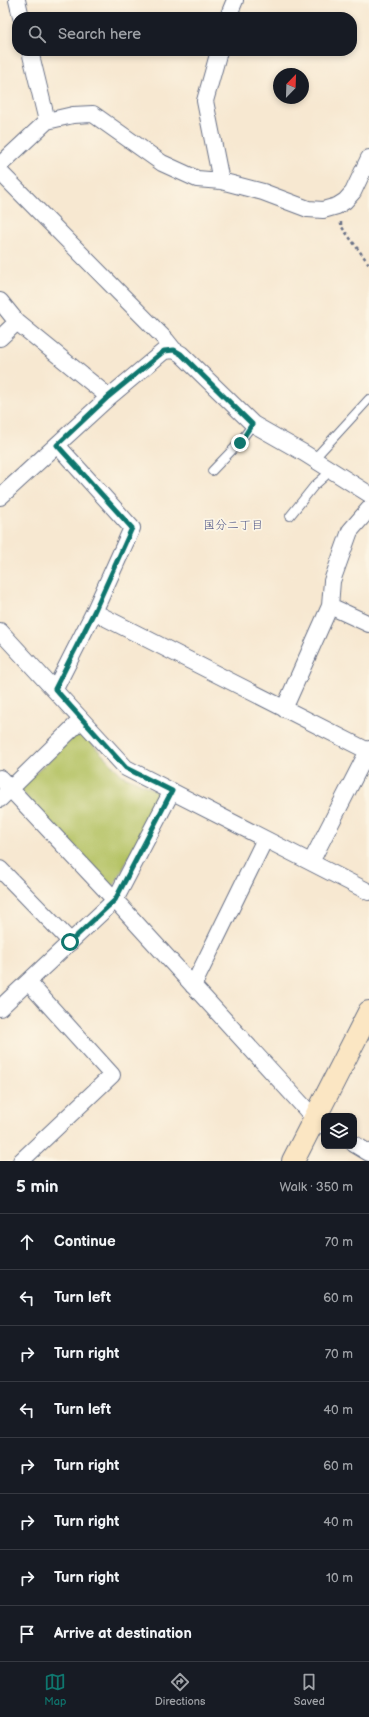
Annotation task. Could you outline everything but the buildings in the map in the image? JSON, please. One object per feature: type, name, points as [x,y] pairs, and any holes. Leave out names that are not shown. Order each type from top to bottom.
[{"type":"main road","points":[[293,1161],[319,1123],[369,1012]]},
{"type":"street","points":[[17,0],[20,12]]},
{"type":"street","points":[[230,12],[236,0]]},
{"type":"street","points":[[31,56],[47,121]]},
{"type":"street","points":[[218,56],[205,101],[221,181]]},
{"type":"street","points":[[0,164],[47,121],[73,115],[93,114],[162,163],[197,179],[221,181],[262,192],[308,209],[323,210],[337,206],[345,201],[353,192],[369,158]]},
{"type":"street","points":[[0,172],[166,340],[174,350],[181,354],[252,424],[314,459],[369,494]]},
{"type":"street","points":[[0,301],[17,322],[108,397]]},
{"type":"street","points":[[0,338],[17,322]]},
{"type":"street","points":[[0,497],[108,397],[164,351],[174,350]]},
{"type":"street","points":[[55,689],[94,612],[132,528],[57,445]]},
{"type":"street","points":[[284,709],[330,606],[332,581],[350,531],[369,509]]},
{"type":"street","points":[[330,606],[369,624]]},
{"type":"street","points":[[94,612],[368,750],[311,862]]},
{"type":"street","points":[[0,631],[55,689],[81,720],[126,768],[369,892]]},
{"type":"street","points":[[81,720],[3,789],[115,900],[319,1123]]},
{"type":"street","points":[[0,1008],[115,900],[172,791]]},
{"type":"street","points":[[193,986],[265,839]]},
{"type":"street","points":[[0,869],[70,942]]},
{"type":"street","points":[[21,1161],[112,1075],[28,982]]},
{"type":"street","points":[[357,1146],[369,1153]]},
{"type":"lane","points":[[314,459],[369,399]]},
{"type":"lane","points":[[212,471],[240,443],[252,424]]},
{"type":"lane","points":[[290,516],[314,486],[332,471]]},
{"type":"path","points":[[345,201],[340,226],[369,264]]},
{"type":"green space","points":[[80,731],[122,775],[163,794],[113,888],[19,789]]},
{"type":"district","name":"国分二丁目","points":[[233,525]]},
{"type":"route","points":[[70,942],[115,900],[172,791],[126,768],[81,720],[55,689],[94,612],[132,528],[57,445],[108,397],[164,351],[174,350],[181,354],[252,424],[240,443]]}]
